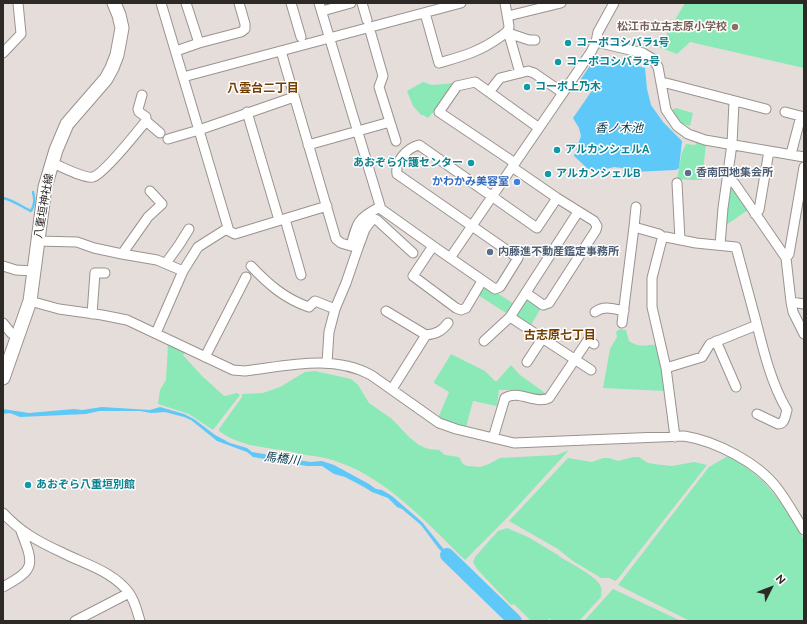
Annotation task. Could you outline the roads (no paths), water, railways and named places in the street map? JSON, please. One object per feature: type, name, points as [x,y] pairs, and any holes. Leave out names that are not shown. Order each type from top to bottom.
[{"type":"main road","name":"八重垣神社線","points":[[3,378],[6,361],[18,336],[30,301],[45,187],[60,138],[67,124],[102,85],[112,68],[116,55],[122,28],[119,14],[114,3]]},
{"type":"street","points":[[3,53],[21,34],[18,3]]},
{"type":"street","points":[[161,3],[229,231],[235,234],[327,206]]},
{"type":"street","points":[[186,3],[199,44]]},
{"type":"street","points":[[176,51],[241,32],[245,29],[239,3]]},
{"type":"street","points":[[291,3],[301,37]]},
{"type":"street","points":[[319,3],[380,207],[386,214],[495,289],[500,288],[518,258],[397,174],[397,169],[402,156],[412,146],[419,145],[493,195],[537,228],[557,198]]},
{"type":"street","points":[[326,10],[351,3]]},
{"type":"street","points":[[362,3],[383,76],[379,87],[396,141]]},
{"type":"street","points":[[183,77],[330,39],[368,24],[425,13],[461,3]]},
{"type":"street","points":[[505,3],[508,16],[508,32],[520,73]]},
{"type":"street","points":[[508,16],[560,3]]},
{"type":"street","points":[[450,258],[591,52],[596,42],[598,32],[614,3]]},
{"type":"street","points":[[425,13],[439,63],[468,55],[486,47],[508,32]]},
{"type":"street","points":[[508,32],[529,40],[535,40]]},
{"type":"street","points":[[596,42],[643,53],[649,56],[658,67],[666,110],[677,126],[688,134],[732,144],[804,157]]},
{"type":"street","points":[[282,51],[336,239],[341,243],[354,247]]},
{"type":"street","points":[[489,92],[500,78],[528,71],[534,72],[563,93]]},
{"type":"street","points":[[526,293],[545,305],[551,301],[598,228],[596,223],[557,198],[514,165],[436,110],[457,86],[475,82],[539,128]]},
{"type":"street","points":[[666,83],[734,102],[766,109]]},
{"type":"street","points":[[142,95],[138,110],[146,117],[146,121],[160,133]]},
{"type":"street","points":[[168,139],[199,130],[294,96]]},
{"type":"street","points":[[720,246],[723,208],[732,144],[734,102]]},
{"type":"street","points":[[246,112],[301,275]]},
{"type":"street","points":[[785,112],[802,117],[791,154]]},
{"type":"street","points":[[52,163],[84,176],[94,176],[110,163],[146,121]]},
{"type":"street","points":[[308,145],[390,122]]},
{"type":"street","points":[[755,214],[759,210],[769,151]]},
{"type":"street","points":[[786,258],[790,254],[804,167]]},
{"type":"street","points":[[728,177],[735,184],[786,258],[793,312],[804,334]]},
{"type":"street","points":[[677,183],[680,240]]},
{"type":"street","points":[[122,254],[148,217],[162,204],[150,191]]},
{"type":"street","points":[[327,363],[329,332],[335,309],[346,283],[354,247],[355,229],[359,221],[364,216],[380,207]]},
{"type":"street","points":[[622,323],[636,207]]},
{"type":"street","points":[[484,341],[510,317],[578,212]]},
{"type":"street","points":[[354,247],[367,226],[374,219],[414,253]]},
{"type":"street","points":[[634,227],[659,234],[663,237],[736,247],[764,353],[778,393],[787,410],[784,422],[781,424],[757,414]]},
{"type":"street","points":[[156,334],[183,271],[198,247],[228,228]]},
{"type":"street","points":[[166,263],[188,229]]},
{"type":"street","points":[[663,237],[660,242],[652,278],[652,307],[666,368],[675,437]]},
{"type":"street","points":[[37,241],[77,242],[94,248],[156,260],[183,271]]},
{"type":"street","points":[[433,246],[413,276],[450,304],[462,310],[466,308],[482,281]]},
{"type":"street","points":[[3,266],[16,270],[33,272]]},
{"type":"street","points":[[250,266],[268,284],[292,300],[308,307],[315,301],[335,309]]},
{"type":"street","points":[[92,314],[95,273],[105,273]]},
{"type":"street","points":[[205,357],[246,277]]},
{"type":"street","points":[[30,301],[59,309],[127,320],[226,367],[240,371],[316,362],[363,371],[392,389],[439,423],[456,429],[514,443],[692,437],[728,451],[758,470],[776,487],[804,530]]},
{"type":"street","points":[[791,302],[804,304]]},
{"type":"street","points":[[595,312],[601,308],[624,311]]},
{"type":"street","points":[[386,311],[426,335],[438,333],[448,323]]},
{"type":"street","points":[[510,317],[591,370]]},
{"type":"street","points":[[3,323],[11,333],[18,336]]},
{"type":"street","points":[[666,368],[702,356],[710,344],[757,325]]},
{"type":"street","points":[[392,389],[426,335]]},
{"type":"street","points":[[527,362],[542,339]]},
{"type":"street","points":[[493,438],[505,398],[507,396],[515,395],[541,401],[549,398],[588,340],[594,344]]},
{"type":"street","points":[[716,341],[736,386]]},
{"type":"street","points":[[3,513],[21,531],[98,569],[117,581],[129,593],[135,602],[140,621]]},
{"type":"street","points":[[3,587],[27,572],[30,554],[21,531]]},
{"type":"street","points":[[75,621],[129,593]]},
{"type":"water","name":"香ノ木池","points":[[601,55],[645,68],[647,89],[651,105],[663,122],[682,141],[679,168],[676,170],[633,172],[614,167],[594,172],[588,169],[574,156],[581,136],[579,128],[573,118],[591,92],[579,82],[593,61],[591,59]]},
{"type":"water","points":[[102,407],[150,410],[160,407],[184,414],[194,419],[215,435],[230,443],[247,448],[252,452],[310,462],[322,461],[334,465],[376,489],[382,490],[392,496],[422,522],[446,552],[461,567],[460,569],[439,549],[421,525],[402,509],[397,507],[388,498],[372,492],[345,477],[334,474],[322,466],[307,466],[253,457],[247,452],[217,441],[191,420],[184,417],[165,412],[151,413],[140,411],[99,411],[86,414],[20,417],[10,413],[3,414],[3,409],[29,413],[74,409],[82,410]]},
{"type":"waterway","points":[[3,198],[31,211],[34,202],[33,192]]},
{"type":"waterway","name":"馬橋川","points":[[447,555],[515,621]]},
{"type":"place","name":"松江市立古志原小学校","points":[[735,27]]},
{"type":"place","name":"コーポコシバラ1号","points":[[568,43]]},
{"type":"place","name":"コーポコシバラ2号","points":[[558,62]]},
{"type":"place","name":"コーポ上乃木","points":[[527,87]]},
{"type":"place","name":"アルカンシェルA","points":[[557,150]]},
{"type":"place","name":"あおぞら介護センター","points":[[471,163]]},
{"type":"place","name":"香南団地集会所","points":[[688,173]]},
{"type":"place","name":"アルカンシェルB","points":[[548,174]]},
{"type":"place","name":"かわかみ美容室","points":[[517,182]]},
{"type":"place","name":"内藤進不動産鑑定事務所","points":[[490,252]]},
{"type":"place","name":"あおぞら八重垣別館","points":[[28,485]]},
{"type":"district","name":"八雲台二丁目","points":[[263,88]]},
{"type":"district","name":"古志原七丁目","points":[[560,335]]}]
